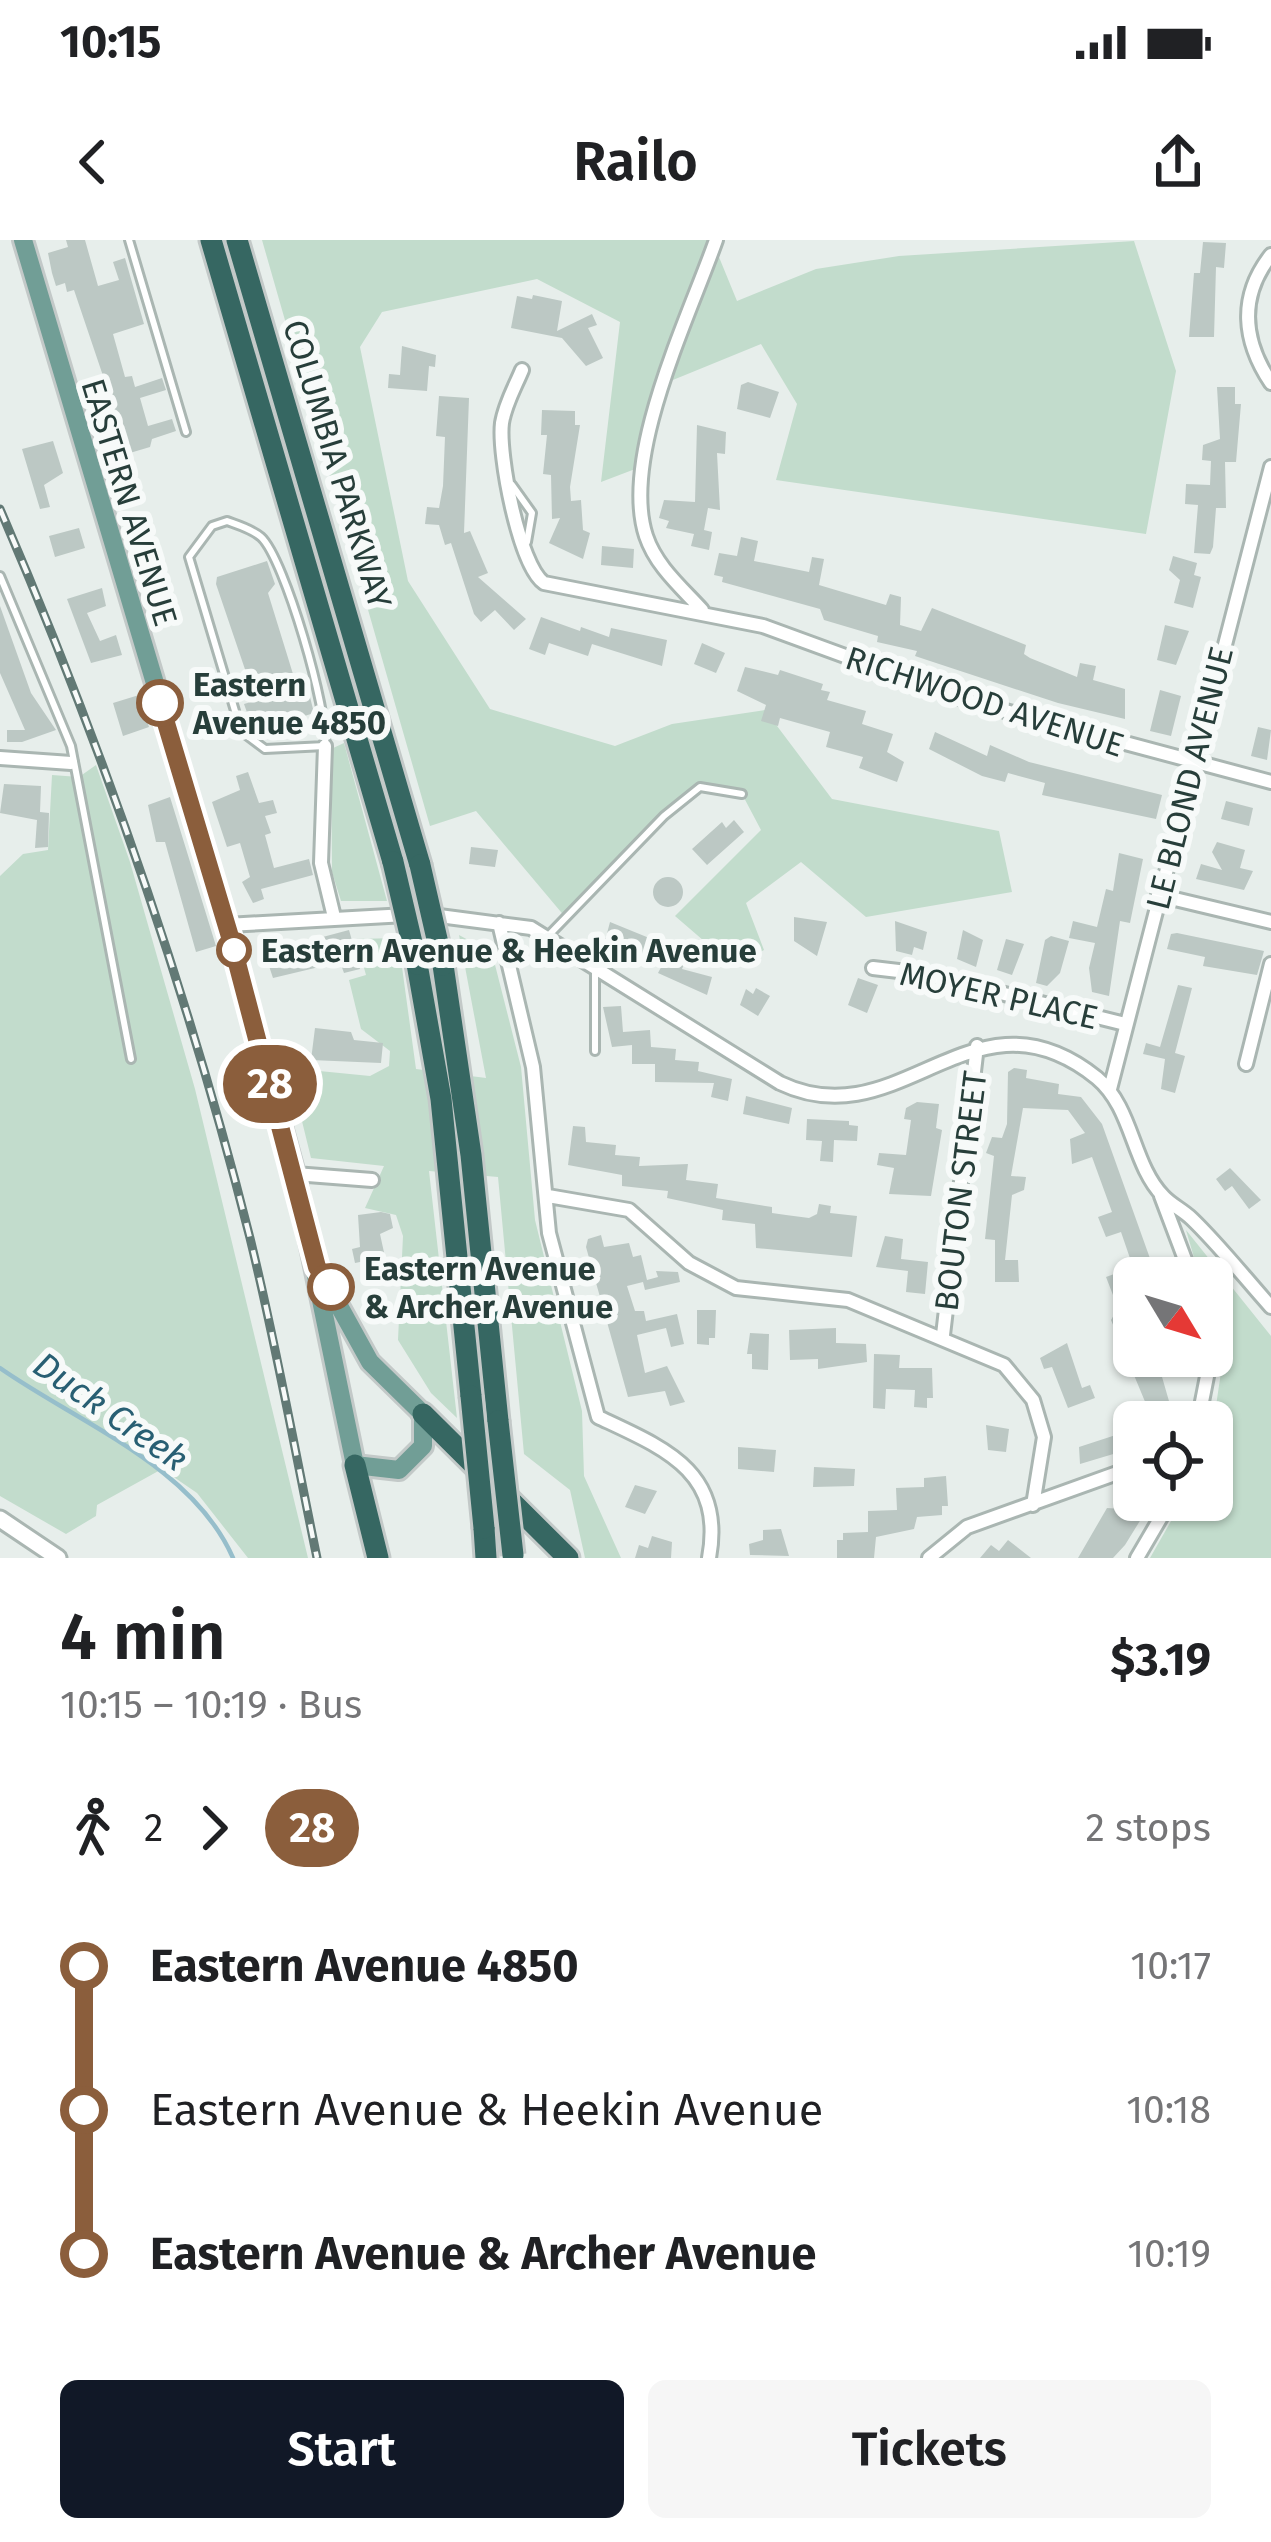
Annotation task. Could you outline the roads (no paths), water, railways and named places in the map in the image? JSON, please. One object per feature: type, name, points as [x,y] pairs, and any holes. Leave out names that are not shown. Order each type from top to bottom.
[{"type":"highway","name":"COLUMBIA PARKWAY","points":[[212,240],[393,862],[417,964],[441,1099],[486,1558]]},
{"type":"highway","name":"COLUMBIA PARKWAY","points":[[237,240],[421,866],[442,964],[469,1134],[513,1556]]},
{"type":"highway","points":[[423,1414],[568,1558]]},
{"type":"highway","points":[[356,1466],[378,1558]]},
{"type":"main road","name":"EASTERN AVENUE","points":[[22,240],[227,925],[317,1267]]},
{"type":"main road","points":[[317,1267],[370,1362],[423,1414],[423,1446],[409,1466],[379,1471],[356,1466],[317,1291],[317,1267]]},
{"type":"street","points":[[703,611],[662,568],[641,514],[648,439],[716,240]]},
{"type":"street","points":[[1271,255],[1256,278],[1246,317],[1255,356],[1271,383]]},
{"type":"street","name":"RICHWOOD AVENUE","points":[[522,370],[502,425],[525,558],[536,577],[554,586],[764,626],[968,701],[1271,782]]},
{"type":"street","name":"LE BLOND AVENUE","points":[[1110,1089],[1190,764],[1271,467]]},
{"type":"street","points":[[326,746],[321,863],[334,917]]},
{"type":"street","points":[[0,758],[71,763]]},
{"type":"street","points":[[1158,896],[1271,922]]},
{"type":"street","points":[[227,925],[424,914],[499,923],[548,936],[780,1083],[817,1096],[875,1091],[977,1046],[1014,1044],[1052,1052],[1110,1089],[1184,1257]]},
{"type":"street","points":[[499,923],[532,1067],[549,1233],[598,1417],[671,1453],[694,1477],[709,1507],[709,1558]]},
{"type":"street","points":[[1246,1064],[1271,964]]},
{"type":"street","name":"MOYER PLACE","points":[[872,968],[924,974],[1125,1024]]},
{"type":"street","name":"BOUTON STREET","points":[[943,1335],[977,1046]]},
{"type":"street","points":[[295,1174],[372,1180]]},
{"type":"street","points":[[1160,1195],[1190,1217],[1271,1307]]},
{"type":"street","points":[[548,1196],[628,1210],[689,1263],[736,1288],[836,1297],[943,1335],[1004,1365],[1033,1400],[1045,1450],[1033,1505]]},
{"type":"street","points":[[929,1558],[967,1527],[1113,1475]]},
{"type":"street","points":[[0,1520],[58,1558]]},
{"type":"street","points":[[1137,1558],[1159,1521]]},
{"type":"lane","points":[[129,240],[186,432]]},
{"type":"lane","points":[[226,521],[262,538],[276,559],[324,708],[326,746],[265,749],[246,740],[190,557],[202,535],[226,521]]},
{"type":"lane","points":[[0,576],[71,746],[131,1059]]},
{"type":"lane","points":[[548,936],[664,816],[700,787],[742,794]]},
{"type":"lane","points":[[595,965],[595,1051]]},
{"type":"waterway","name":"Duck Creek","points":[[0,1368],[162,1472],[215,1526],[233,1558]]},
{"type":"railway","points":[[0,509],[107,778],[199,1052],[259,1278],[317,1558]]},
{"type":"place","name":"Eastern Avenue 4850","points":[[160,703]]},
{"type":"place","name":"Eastern Avenue & Heekin Avenue","points":[[234,950]]},
{"type":"place","name":"Eastern Avenue & Archer Avenue","points":[[331,1287]]}]
